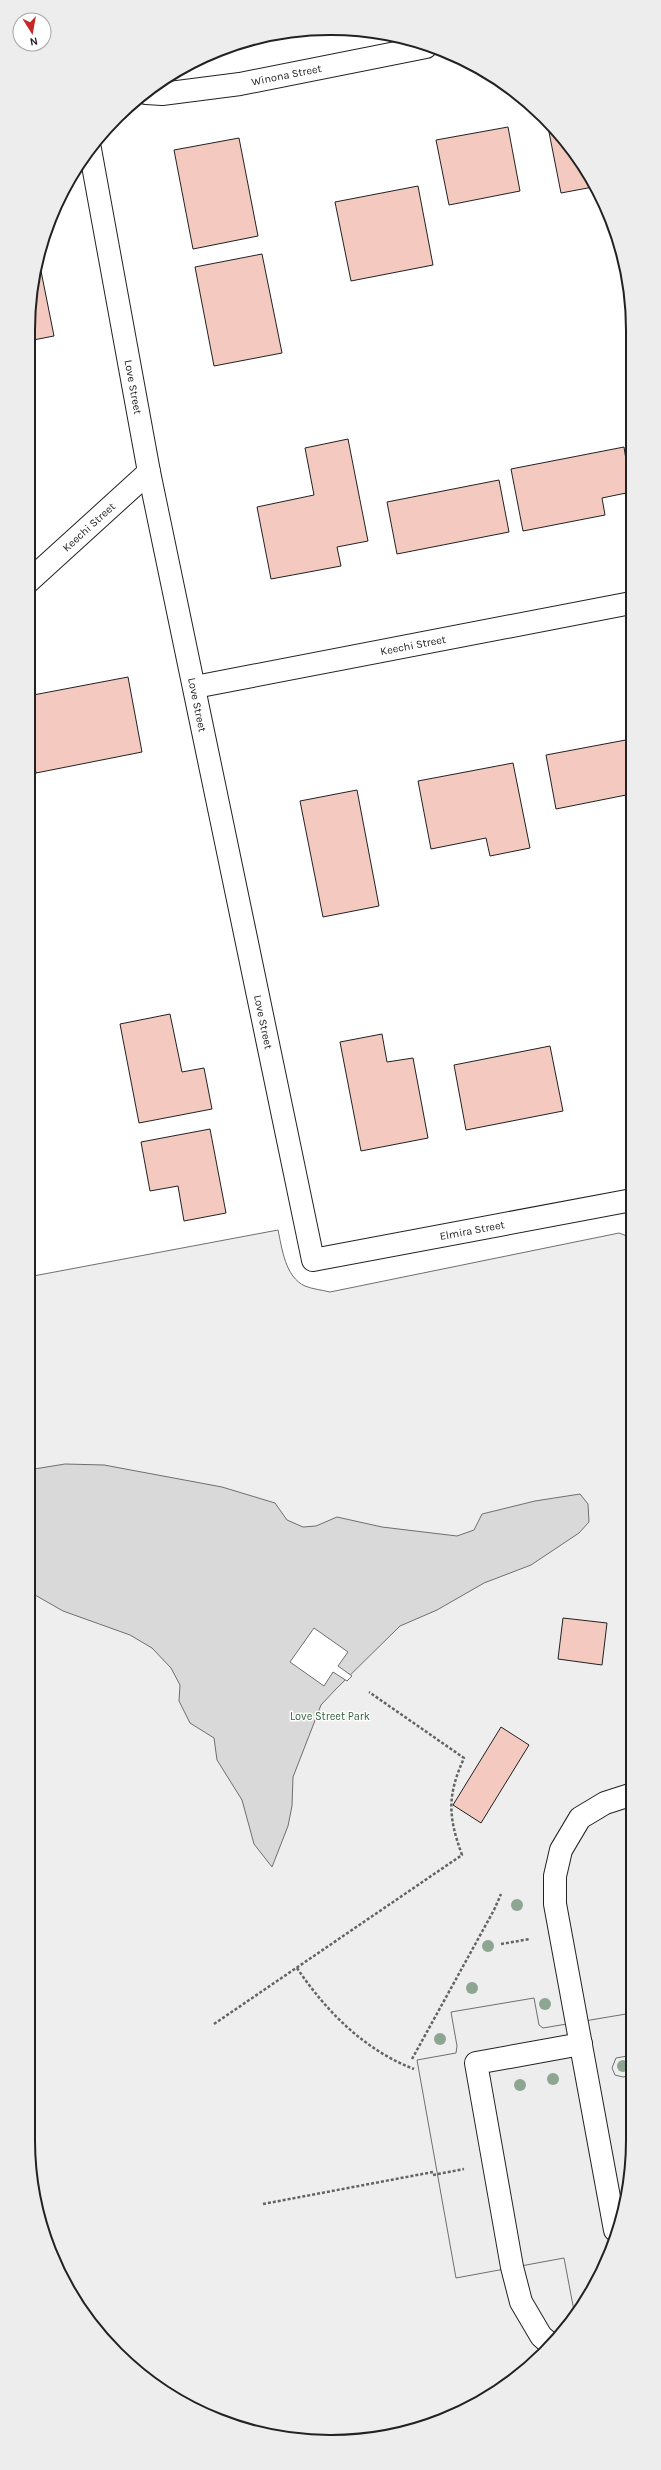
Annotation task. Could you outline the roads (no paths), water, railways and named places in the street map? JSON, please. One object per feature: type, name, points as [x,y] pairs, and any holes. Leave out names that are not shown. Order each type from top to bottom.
[{"type":"street","name":"Winona Street","points":[[155,93],[162,94],[240,84],[418,49]]},
{"type":"street","name":"Love Street","points":[[91,157],[149,472],[195,687],[313,1260]]},
{"type":"street","name":"Keechi Street","points":[[35,576],[149,472]]},
{"type":"street","name":"Keechi Street","points":[[195,687],[626,604]]},
{"type":"street","name":"Elmira Street","points":[[313,1260],[626,1201]]},
{"type":"street","points":[[614,2223],[555,1904],[555,1876],[562,1850],[580,1818],[605,1803],[626,1796]]},
{"type":"street","points":[[546,2341],[541,2336],[521,2302],[512,2267],[476,2063],[581,2044]]},
{"type":"park label","name":"Love Street Park","points":[[330,1716]]}]
